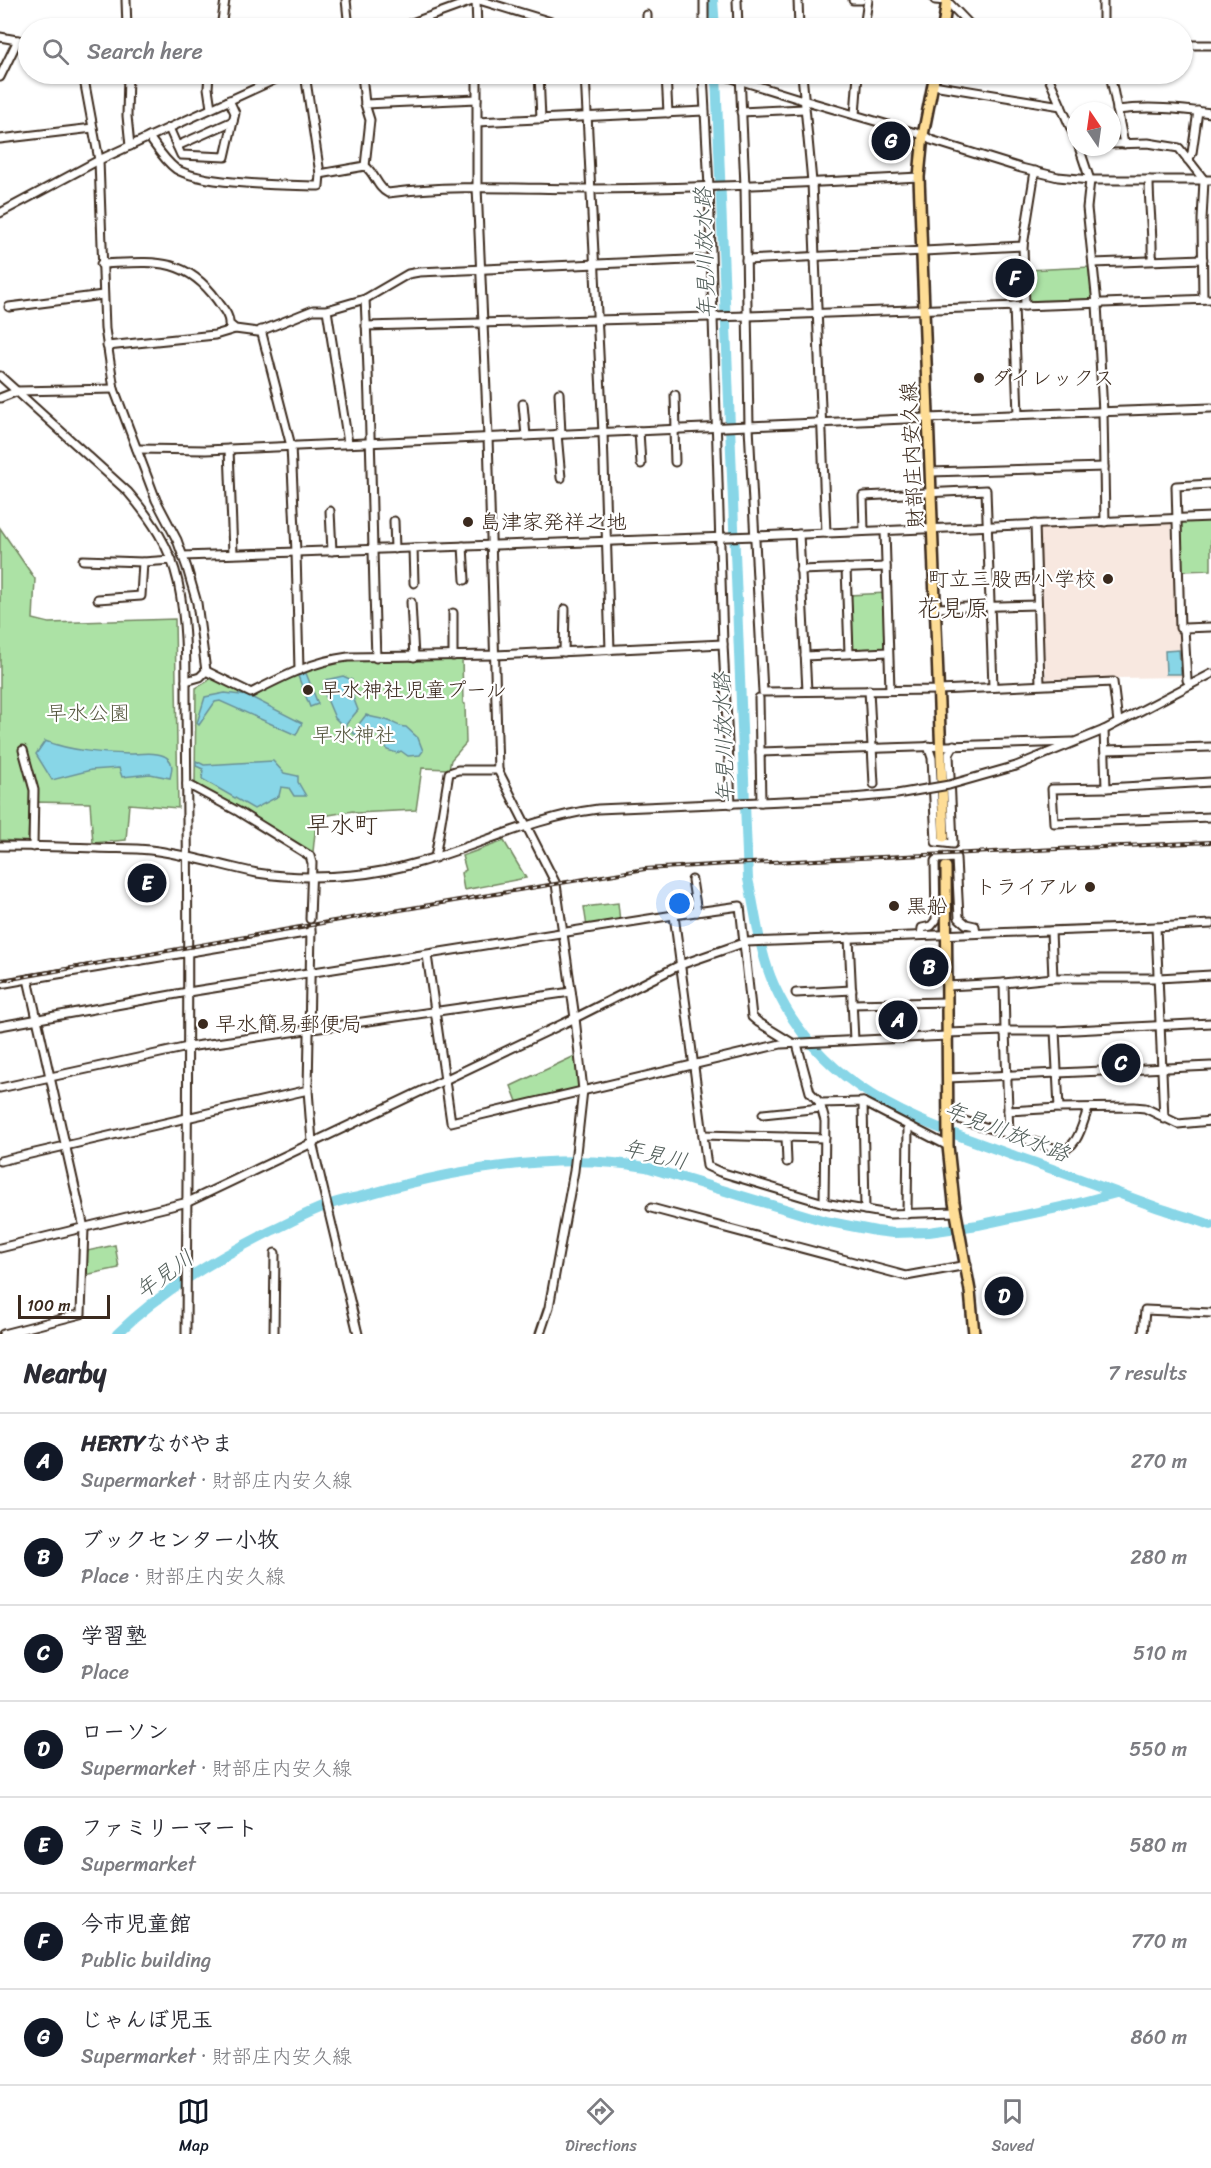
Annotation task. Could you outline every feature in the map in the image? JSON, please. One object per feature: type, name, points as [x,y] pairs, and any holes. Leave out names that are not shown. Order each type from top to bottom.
[{"type":"main road","points":[[944,18],[947,0]]},
{"type":"main road","name":"財部庄内安久線","points":[[933,85],[923,135],[919,177],[944,837]]},
{"type":"main road","points":[[946,867],[948,1144],[974,1334]]},
{"type":"street","points":[[126,0],[127,18]]},
{"type":"street","points":[[222,18],[225,0]]},
{"type":"street","points":[[345,0],[348,18]]},
{"type":"street","points":[[426,18],[477,0],[537,18]]},
{"type":"street","points":[[477,0],[477,18]]},
{"type":"street","points":[[704,0],[704,18]]},
{"type":"street","points":[[737,0],[738,18]]},
{"type":"street","points":[[798,0],[799,18]]},
{"type":"street","points":[[853,0],[861,0]]},
{"type":"street","points":[[865,18],[868,0]]},
{"type":"street","points":[[935,0],[947,0],[964,18]]},
{"type":"street","points":[[1103,0],[1103,18]]},
{"type":"street","points":[[0,37],[18,40],[0,77]]},
{"type":"street","points":[[1193,45],[1211,45]]},
{"type":"street","points":[[85,84],[99,160],[103,295],[107,346],[114,389],[156,500],[183,556],[196,603],[206,671]]},
{"type":"street","points":[[128,84],[127,116],[130,146]]},
{"type":"street","points":[[208,84],[211,108]]},
{"type":"street","points":[[0,213],[99,160],[265,84]]},
{"type":"street","points":[[149,137],[174,167],[196,177],[319,186],[320,174],[306,84]]},
{"type":"street","points":[[363,84],[365,104],[370,120],[364,166]]},
{"type":"street","points":[[477,84],[477,187],[484,323],[498,770],[556,884],[572,992],[583,1090],[574,1171],[549,1307],[540,1334]]},
{"type":"street","points":[[539,84],[541,119]]},
{"type":"street","points":[[585,84],[603,433],[610,650]]},
{"type":"street","points":[[667,84],[668,113]]},
{"type":"street","points":[[703,84],[714,316],[723,644],[731,804]]},
{"type":"street","points":[[740,84],[745,186],[746,427],[763,692],[939,690],[1113,682],[1118,722]]},
{"type":"street","points":[[759,84],[803,100],[1058,177],[1090,180],[1208,180]]},
{"type":"street","points":[[802,84],[812,182],[826,533]]},
{"type":"street","points":[[855,115],[857,84]]},
{"type":"street","points":[[1051,84],[1067,120]]},
{"type":"street","points":[[1112,84],[1115,102]]},
{"type":"street","points":[[933,85],[1061,106]]},
{"type":"street","points":[[365,104],[477,99]]},
{"type":"street","points":[[169,128],[181,154],[225,157],[235,112],[229,100]]},
{"type":"street","points":[[1121,110],[1174,108],[1211,113]]},
{"type":"street","points":[[741,112],[804,109]]},
{"type":"street","points":[[477,122],[704,111]]},
{"type":"street","points":[[1188,160],[1192,153],[1198,111]]},
{"type":"street","points":[[177,146],[233,121]]},
{"type":"street","points":[[0,139],[93,128]]},
{"type":"street","points":[[1121,129],[1124,144],[1148,143],[1179,148],[1208,180]]},
{"type":"street","points":[[1082,156],[1090,180],[1087,208],[1097,304],[1103,412],[1105,522]]},
{"type":"street","points":[[320,174],[364,166],[369,169],[381,188],[388,193],[477,187],[591,189],[745,186],[919,177]]},
{"type":"street","points":[[1025,306],[1023,246],[1035,171]]},
{"type":"street","points":[[1149,180],[1149,203],[1153,226],[1152,260]]},
{"type":"street","points":[[366,326],[744,316],[1207,299],[1202,227],[1208,180]]},
{"type":"street","points":[[1202,227],[1211,227]]},
{"type":"street","points":[[746,260],[1023,246]]},
{"type":"street","points":[[107,346],[215,335],[235,329],[258,332],[313,310],[327,310],[365,299],[408,274],[419,272],[711,259]]},
{"type":"street","points":[[1093,263],[1203,259]]},
{"type":"street","points":[[101,264],[147,261],[164,262],[181,268],[197,277],[230,318],[229,324],[235,329]]},
{"type":"street","points":[[9,306],[103,295]]},
{"type":"street","points":[[365,299],[376,658]]},
{"type":"street","points":[[1014,306],[1018,415]]},
{"type":"street","points":[[327,310],[348,443]]},
{"type":"street","points":[[261,330],[291,446],[299,670]]},
{"type":"street","points":[[0,376],[128,492],[155,525],[172,560],[178,580],[183,616],[186,681],[188,858],[186,1334]]},
{"type":"street","points":[[0,398],[18,391],[114,389]]},
{"type":"street","points":[[559,393],[561,478]]},
{"type":"street","points":[[675,395],[675,462]]},
{"type":"street","points":[[523,404],[526,436]]},
{"type":"street","points":[[136,449],[229,449],[927,418],[1211,408]]},
{"type":"street","points":[[639,431],[641,464]]},
{"type":"street","points":[[229,449],[233,553]]},
{"type":"street","points":[[930,472],[1104,467]]},
{"type":"street","points":[[1211,484],[1176,486],[1180,628],[1211,627]]},
{"type":"street","points":[[864,531],[863,496],[986,490],[993,687]]},
{"type":"street","points":[[330,511],[332,551]]},
{"type":"street","points":[[183,556],[1211,517]]},
{"type":"street","points":[[394,521],[395,549]]},
{"type":"street","points":[[1035,524],[1040,684]]},
{"type":"street","points":[[885,531],[890,690]]},
{"type":"street","points":[[799,534],[807,691]]},
{"type":"street","points":[[463,546],[465,580]]},
{"type":"street","points":[[413,548],[414,583]]},
{"type":"street","points":[[83,560],[143,562],[172,560]]},
{"type":"street","points":[[99,599],[141,596],[143,562]]},
{"type":"street","points":[[800,570],[886,567]]},
{"type":"street","points":[[846,568],[849,653]]},
{"type":"street","points":[[411,602],[414,657]]},
{"type":"street","points":[[936,608],[1038,605]]},
{"type":"street","points":[[564,652],[565,609]]},
{"type":"street","points":[[453,613],[453,656]]},
{"type":"street","points":[[1184,628],[1187,680],[1190,685]]},
{"type":"street","points":[[206,671],[251,693],[299,670],[334,659],[495,655],[723,644]]},
{"type":"street","points":[[805,656],[888,652]]},
{"type":"street","points":[[186,681],[200,677],[206,671]]},
{"type":"street","points":[[0,846],[153,850],[259,873],[296,878],[383,872],[435,858],[527,824],[575,812],[598,809],[852,798],[897,794],[949,785],[1016,766],[1104,730],[1211,674]]},
{"type":"street","points":[[869,690],[874,784]]},
{"type":"street","points":[[759,698],[759,802]]},
{"type":"street","points":[[1104,730],[1106,788]]},
{"type":"street","points":[[760,753],[1072,742]]},
{"type":"street","points":[[928,746],[932,758],[936,842],[953,843],[950,754],[954,745]]},
{"type":"street","points":[[1105,750],[1211,747]]},
{"type":"street","points":[[23,750],[34,790],[33,846]]},
{"type":"street","points":[[435,858],[449,773],[458,770],[498,770]]},
{"type":"street","points":[[1211,782],[1052,789],[1054,823],[1211,817]]},
{"type":"street","points":[[187,784],[307,853],[311,859],[312,877],[310,919]]},
{"type":"street","points":[[921,935],[922,928],[931,926],[936,920],[935,861],[946,858],[956,858],[958,918],[966,924],[975,926],[976,933]]},
{"type":"street","points":[[692,880],[697,912]]},
{"type":"street","points":[[0,1026],[188,992],[740,906],[752,1017],[795,1043],[810,1092],[820,1105],[825,1121],[824,1203]]},
{"type":"street","points":[[674,915],[706,1163],[710,1168],[824,1203],[907,1214],[957,1214]]},
{"type":"street","points":[[0,1248],[188,1202],[575,1018],[680,965],[745,943],[1211,924]]},
{"type":"street","points":[[1156,927],[1164,1119]]},
{"type":"street","points":[[0,984],[311,930],[308,1090],[312,1142],[358,1334]]},
{"type":"street","points":[[1051,931],[1053,978]]},
{"type":"street","points":[[849,938],[854,1040]]},
{"type":"street","points":[[427,955],[451,1122],[795,1043],[1005,1031],[1055,1031],[1211,1023]]},
{"type":"street","points":[[947,986],[1053,978],[1159,978],[1211,975]]},
{"type":"street","points":[[3,1334],[81,1314],[84,1228],[28,979]]},
{"type":"street","points":[[1004,983],[1009,1134]]},
{"type":"street","points":[[796,993],[852,990]]},
{"type":"street","points":[[0,1088],[188,1047],[572,992]]},
{"type":"street","points":[[852,1004],[947,1002]]},
{"type":"street","points":[[1055,1031],[1059,1108]]},
{"type":"street","points":[[948,1078],[1211,1066]]},
{"type":"street","points":[[0,1161],[308,1090]]},
{"type":"street","points":[[863,1102],[865,1210]]},
{"type":"street","points":[[763,1114],[820,1105],[863,1102],[948,1144]]},
{"type":"street","points":[[1008,1111],[1059,1108],[1145,1108],[1178,1124],[1211,1121]]},
{"type":"street","points":[[948,1117],[1065,1150],[1074,1144],[1088,1109]]},
{"type":"street","points":[[907,1214],[908,1126]]},
{"type":"street","points":[[703,1135],[825,1137]]},
{"type":"street","points":[[786,1137],[787,1162]]},
{"type":"street","points":[[651,1208],[906,1276],[966,1265]]},
{"type":"street","points":[[274,1334],[275,1253]]},
{"type":"street","points":[[1143,1334],[1145,1310],[1211,1313]]},
{"type":"shaded area","name":"町立三股西小学校","points":[[1171,524],[1177,630],[1181,633],[1183,677],[1046,679],[1039,528]]},
{"type":"green space","points":[[1091,267],[1093,299],[1028,301],[1027,270]]},
{"type":"green space","points":[[1211,520],[1211,570],[1181,571],[1179,521]]},
{"type":"green space","name":"早水公園","points":[[0,528],[35,579],[33,619],[49,623],[175,619],[178,808],[129,804],[126,840],[93,843],[90,803],[30,802],[28,842],[0,840]]},
{"type":"green space","points":[[886,593],[888,649],[852,650],[850,595]]},
{"type":"green space","name":"早水神社","points":[[462,657],[466,743],[451,760],[449,769],[422,768],[416,810],[356,813],[353,811],[323,816],[320,822],[316,823],[313,852],[305,850],[195,783],[196,688],[212,676],[247,694],[334,660]]},
{"type":"green space","points":[[504,841],[526,878],[464,890],[461,873],[466,870],[462,856]]},
{"type":"green space","points":[[618,903],[620,922],[587,927],[584,907]]},
{"type":"green space","points":[[577,1055],[578,1089],[518,1104],[511,1086]]},
{"type":"green space","points":[[115,1245],[119,1268],[85,1275],[87,1251]]},
{"type":"water","points":[[1179,650],[1181,674],[1166,674],[1165,651]]},
{"type":"water","name":"早水神社児童プール","points":[[306,673],[318,704],[310,707],[298,676]]},
{"type":"water","points":[[343,676],[352,680],[353,697],[358,710],[344,727],[335,718],[323,690],[326,680]]},
{"type":"water","points":[[225,693],[249,696],[302,723],[296,735],[220,701],[215,702],[199,725],[197,723],[205,697]]},
{"type":"water","points":[[366,715],[406,727],[418,738],[423,751],[420,755],[408,756],[401,751],[397,753],[387,750],[382,734],[368,737],[352,733]]},
{"type":"water","points":[[45,741],[86,751],[163,755],[169,759],[171,764],[170,778],[150,774],[122,777],[119,768],[91,770],[52,780],[36,754]]},
{"type":"water","points":[[196,761],[204,765],[273,761],[284,773],[298,776],[298,782],[306,796],[294,796],[289,788],[281,787],[279,796],[254,809],[202,779],[203,769],[196,766]]},
{"type":"waterway","name":"年見川放水路","points":[[713,0],[714,18]]},
{"type":"waterway","name":"年見川放水路","points":[[716,84],[748,879],[761,946],[774,985],[794,1021],[818,1052],[845,1077],[876,1097],[909,1115],[980,1144],[1211,1225]]},
{"type":"waterway","name":"年見川","points":[[117,1334],[152,1303],[210,1264],[311,1212],[337,1202],[406,1184],[508,1165],[578,1161],[646,1167],[825,1221],[893,1233],[929,1232],[978,1225],[1116,1193]]},
{"type":"tunnel","points":[[944,837],[946,865]]},
{"type":"railway","points":[[0,981],[328,922],[645,869],[1211,842]]},
{"type":"place","name":"じゃんぼ児玉","points":[[891,141]]},
{"type":"place","name":"今市児童館","points":[[1015,278]]},
{"type":"place","name":"ダイレックス","points":[[979,378]]},
{"type":"place","name":"島津家発祥之地","points":[[468,522]]},
{"type":"place","name":"町立三股西小学校","points":[[1108,579]]},
{"type":"place","name":"早水神社児童プール","points":[[308,690]]},
{"type":"place","name":"ファミリーマート","points":[[147,883]]},
{"type":"place","name":"トライアル","points":[[1090,887]]},
{"type":"place","name":"黒船","points":[[894,906]]},
{"type":"place","name":"ブックセンター小牧","points":[[929,967]]},
{"type":"place","name":"HERTYながやま","points":[[898,1020]]},
{"type":"place","name":"早水簡易郵便局","points":[[203,1024]]},
{"type":"place","name":"学習塾","points":[[1121,1063]]},
{"type":"place","name":"ローソン","points":[[1004,1296]]},
{"type":"district","name":"花見原","points":[[953,608]]},
{"type":"district","name":"早水町","points":[[342,825]]}]
